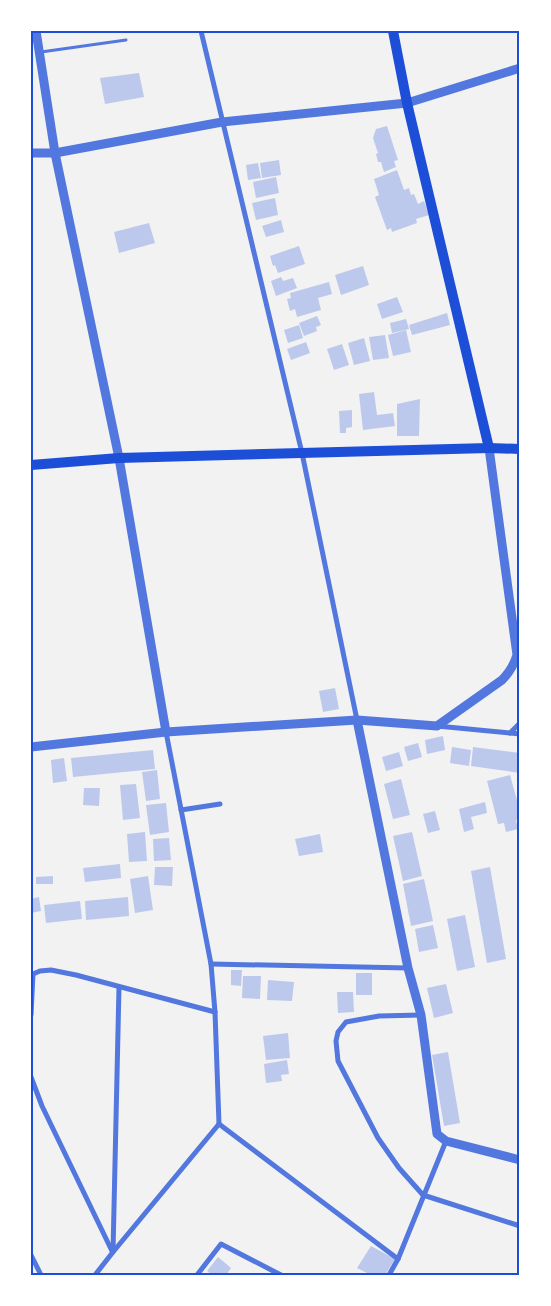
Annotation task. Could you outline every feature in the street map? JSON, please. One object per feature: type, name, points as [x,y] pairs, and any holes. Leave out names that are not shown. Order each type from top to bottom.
[{"type":"main road","points":[[393,31],[489,448]]},
{"type":"main road","points":[[31,466],[119,458],[489,448],[520,449]]},
{"type":"street","points":[[36,31],[55,153],[119,458],[166,732],[211,964],[215,1012],[219,1124],[95,1275]]},
{"type":"street","points":[[201,31],[302,453],[408,968],[421,1015],[437,1134],[446,1141],[520,1160]]},
{"type":"street","points":[[31,153],[55,153],[222,122],[408,102],[520,68]]},
{"type":"street","points":[[437,726],[509,674],[517,655],[489,448]]},
{"type":"street","points":[[31,747],[166,732],[358,720],[520,734]]},
{"type":"street","points":[[510,733],[520,723]]},
{"type":"street","points":[[181,810],[220,804]]},
{"type":"street","points":[[211,964],[408,968]]},
{"type":"street","points":[[31,1015],[33,974],[40,970],[51,970],[76,975],[215,1012]]},
{"type":"street","points":[[112,1252],[119,987]]},
{"type":"street","points":[[421,1015],[379,1016],[346,1022],[338,1032],[336,1041],[338,1061],[378,1138],[399,1168],[423,1195],[520,1226]]},
{"type":"street","points":[[31,1077],[42,1106],[112,1252]]},
{"type":"street","points":[[219,1124],[398,1258]]},
{"type":"street","points":[[389,1275],[398,1258],[446,1141]]},
{"type":"street","points":[[197,1275],[221,1244],[279,1274]]},
{"type":"street","points":[[31,1255],[41,1275]]},
{"type":"lane","points":[[40,52],[126,40]]},
{"type":"building","points":[[139,73],[144,97],[105,104],[100,78]]},
{"type":"building","points":[[387,126],[398,160],[394,161],[396,167],[384,172],[381,162],[378,162],[376,154],[378,153],[373,138],[376,129]]},
{"type":"building","points":[[279,160],[281,175],[262,178],[260,163]]},
{"type":"building","points":[[258,163],[261,178],[248,180],[246,165]]},
{"type":"building","points":[[397,170],[404,190],[409,188],[411,195],[414,194],[418,204],[424,201],[429,215],[416,219],[417,223],[392,232],[391,228],[387,230],[375,197],[379,195],[374,179]]},
{"type":"building","points":[[276,177],[279,193],[256,198],[253,182]]},
{"type":"building","points":[[275,198],[278,215],[256,220],[252,203]]},
{"type":"building","points":[[281,220],[284,232],[266,237],[262,226]]},
{"type":"building","points":[[149,223],[155,243],[119,253],[114,232]]},
{"type":"building","points":[[299,246],[305,264],[278,273],[275,265],[273,266],[270,256]]},
{"type":"building","points":[[363,266],[369,285],[341,295],[335,275]]},
{"type":"building","points":[[281,277],[283,281],[293,278],[297,288],[276,296],[271,281]]},
{"type":"building","points":[[329,282],[332,294],[318,298],[321,310],[297,317],[295,309],[290,311],[287,299],[291,298],[290,293]]},
{"type":"building","points":[[397,297],[403,312],[382,319],[377,304]]},
{"type":"building","points":[[447,313],[450,325],[412,335],[409,325]]},
{"type":"building","points":[[317,316],[321,325],[316,327],[317,331],[304,336],[299,323]]},
{"type":"building","points":[[406,319],[409,329],[392,333],[390,323]]},
{"type":"building","points":[[299,325],[303,338],[288,343],[284,330]]},
{"type":"building","points":[[406,330],[411,352],[393,356],[388,335]]},
{"type":"building","points":[[385,335],[389,358],[373,360],[369,337]]},
{"type":"building","points":[[364,338],[370,361],[354,365],[348,343]]},
{"type":"building","points":[[306,342],[310,353],[291,360],[287,349]]},
{"type":"building","points":[[342,344],[349,365],[334,370],[327,349]]},
{"type":"building","points":[[374,392],[377,415],[393,413],[395,426],[363,430],[359,394]]},
{"type":"building","points":[[420,399],[419,436],[397,436],[397,404]]},
{"type":"building","points":[[352,410],[352,427],[346,428],[346,433],[340,433],[339,411]]},
{"type":"building","points":[[335,688],[339,709],[323,712],[319,691]]},
{"type":"building","points":[[443,736],[445,750],[427,754],[425,740]]},
{"type":"building","points":[[418,743],[422,757],[408,761],[404,747]]},
{"type":"building","points":[[452,747],[471,750],[469,766],[450,763]]},
{"type":"building","points":[[473,747],[520,753],[520,773],[471,766]]},
{"type":"building","points":[[153,750],[155,769],[73,777],[71,758]]},
{"type":"building","points":[[399,752],[403,766],[386,771],[382,757]]},
{"type":"building","points":[[64,758],[67,781],[53,783],[51,760]]},
{"type":"building","points":[[157,770],[160,799],[146,801],[142,772]]},
{"type":"building","points":[[510,775],[520,811],[520,818],[516,820],[518,829],[506,832],[504,823],[498,824],[487,781]]},
{"type":"building","points":[[401,779],[410,815],[393,819],[384,784]]},
{"type":"building","points":[[136,784],[140,818],[123,820],[120,785]]},
{"type":"building","points":[[84,788],[100,788],[99,806],[83,805]]},
{"type":"building","points":[[485,802],[487,813],[471,817],[474,829],[464,832],[459,809]]},
{"type":"building","points":[[166,803],[169,832],[150,835],[146,805]]},
{"type":"building","points":[[435,811],[440,830],[428,833],[423,814]]},
{"type":"building","points":[[145,832],[147,861],[129,862],[127,834]]},
{"type":"building","points":[[412,832],[422,876],[403,881],[393,836]]},
{"type":"building","points":[[320,834],[323,852],[299,856],[295,839]]},
{"type":"building","points":[[169,838],[171,860],[154,861],[153,839]]},
{"type":"building","points":[[120,864],[121,878],[85,882],[83,868]]},
{"type":"building","points":[[155,867],[173,867],[172,886],[154,885]]},
{"type":"building","points":[[490,867],[506,959],[487,963],[471,871]]},
{"type":"building","points":[[53,876],[53,884],[36,884],[36,877]]},
{"type":"building","points":[[148,876],[153,910],[135,913],[130,879]]},
{"type":"building","points":[[424,879],[433,921],[411,926],[403,884]]},
{"type":"building","points":[[39,897],[41,911],[31,913],[31,899]]},
{"type":"building","points":[[128,897],[129,916],[86,920],[85,901]]},
{"type":"building","points":[[80,901],[82,919],[46,923],[44,905]]},
{"type":"building","points":[[465,915],[475,967],[457,971],[447,919]]},
{"type":"building","points":[[433,925],[438,948],[419,952],[415,929]]},
{"type":"building","points":[[231,970],[242,970],[241,986],[231,985]]},
{"type":"building","points":[[356,973],[372,973],[372,995],[356,995]]},
{"type":"building","points":[[243,976],[261,976],[260,999],[242,998]]},
{"type":"building","points":[[268,980],[294,982],[292,1001],[267,1000]]},
{"type":"building","points":[[446,984],[453,1013],[434,1018],[427,988]]},
{"type":"building","points":[[337,992],[353,992],[354,1012],[338,1013]]},
{"type":"building","points":[[288,1033],[290,1058],[266,1060],[263,1036]]},
{"type":"building","points":[[448,1052],[460,1123],[444,1126],[432,1055]]},
{"type":"building","points":[[287,1060],[289,1074],[281,1075],[282,1081],[266,1083],[264,1064]]},
{"type":"building","points":[[371,1246],[395,1259],[385,1275],[371,1275],[357,1268]]},
{"type":"building","points":[[218,1257],[231,1268],[226,1275],[212,1275],[207,1271]]}]
